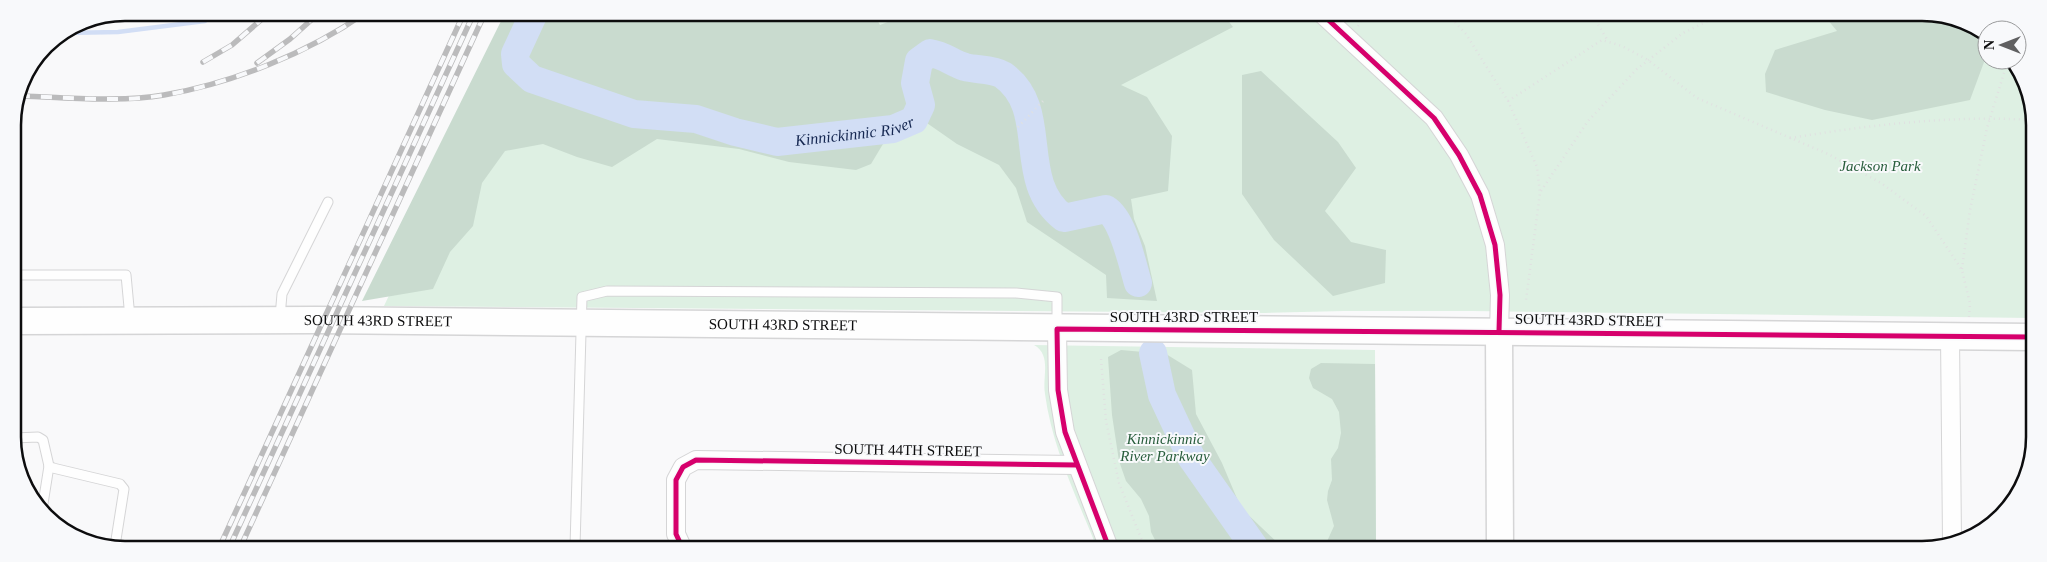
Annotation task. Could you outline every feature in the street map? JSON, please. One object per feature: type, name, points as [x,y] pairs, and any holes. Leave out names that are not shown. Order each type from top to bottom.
[{"type":"main road","name":"SOUTH 43RD STREET","points":[[21,320],[581,322],[1163,330],[1960,329],[2026,336]]},
{"type":"main road","points":[[1499,331],[1500,541]]},
{"type":"street","points":[[1329,21],[1434,118],[1459,155],[1480,195],[1496,245],[1500,295],[1499,331]]},
{"type":"street","points":[[1057,329],[1058,390],[1065,432],[1106,541]]},
{"type":"street","points":[[1952,536],[1960,329]]},
{"type":"street","name":"SOUTH 44TH STREET","points":[[679,541],[676,534],[676,480],[683,467],[696,460],[1077,465]]},
{"type":"lane","points":[[280,320],[282,294],[328,202]]},
{"type":"lane","points":[[21,275],[126,275],[130,320]]},
{"type":"lane","points":[[575,541],[582,297],[607,291],[1016,293],[1057,297],[1057,329]]},
{"type":"lane","points":[[21,438],[38,437],[43,440],[49,466],[44,501]]},
{"type":"lane","points":[[49,466],[120,484],[124,489],[116,540]]},
{"type":"path","points":[[1454,21],[1466,34],[1508,101],[1531,148],[1537,167],[1540,193],[1526,300]]},
{"type":"path","points":[[1596,21],[1609,42]]},
{"type":"path","points":[[1540,193],[1588,121],[1648,60],[1683,33],[1708,21]]},
{"type":"path","points":[[1508,101],[1602,40],[1622,46],[1648,60],[1697,98],[1828,154],[1881,183],[1926,216],[1962,270],[1970,304],[1960,329]]},
{"type":"path","points":[[1962,270],[1970,210],[1990,117],[2005,70]]},
{"type":"path","points":[[1018,127],[1043,101]]},
{"type":"path","points":[[1790,138],[1929,119],[1990,117],[2026,120]]},
{"type":"path","points":[[1101,359],[1106,421],[1119,483],[1143,541]]},
{"type":"green space","points":[[501,21],[878,21],[880,25],[890,21],[1228,21],[1233,27],[1121,85],[1147,97],[1172,136],[1168,191],[1131,199],[1134,219],[1145,246],[1157,301],[1107,298],[1106,275],[1027,222],[1016,188],[999,165],[957,144],[924,121],[883,144],[871,164],[856,170],[789,162],[739,149],[657,139],[612,167],[577,157],[543,144],[505,151],[482,183],[473,226],[450,252],[433,289],[362,301]]},
{"type":"green space","name":"Jackson Park","points":[[518,21],[1929,21],[1962,29],[1977,37],[1977,70],[2010,70],[2024,105],[2026,118],[2026,318],[1472,311],[1265,313],[384,306]]},
{"type":"green space","points":[[1829,21],[1929,21],[1962,29],[1977,37],[1977,70],[1981,70],[1970,100],[1872,120],[1825,110],[1766,92],[1765,74],[1775,50],[1837,31]]},
{"type":"green space","points":[[1261,71],[1338,142],[1356,168],[1325,211],[1351,242],[1386,250],[1385,283],[1333,296],[1274,240],[1242,194],[1242,75]]},
{"type":"green space","name":"Kinnickinnic River Parkway","points":[[1034,345],[1375,350],[1376,541],[1094,541],[1059,453],[1053,433],[1044,387],[1045,360],[1040,349]]},
{"type":"green space","points":[[1121,350],[1166,354],[1192,370],[1196,414],[1222,463],[1241,508],[1276,541],[1156,541],[1151,532],[1149,516],[1141,499],[1126,481],[1119,461],[1112,415],[1108,357]]},
{"type":"green space","points":[[1321,363],[1375,364],[1376,541],[1327,541],[1334,526],[1327,500],[1332,480],[1331,459],[1338,448],[1341,433],[1339,412],[1332,399],[1313,388],[1309,378],[1311,369]]},
{"type":"waterway","points":[[78,33],[118,32],[205,21]]},
{"type":"waterway","name":"Kinnickinnic River","points":[[530,21],[515,54],[516,64],[532,79],[634,114],[696,119],[735,132],[777,142],[893,129],[914,120],[921,105],[915,83],[919,61],[930,53],[940,55],[965,67],[999,73],[1018,90],[1026,107],[1031,126],[1040,185],[1049,202],[1064,218],[1106,209],[1112,214],[1126,242],[1138,283]]},
{"type":"waterway","name":"Kinnickinnic River","points":[[1153,353],[1162,395],[1191,457],[1250,541]]},
{"type":"railway","points":[[203,62],[232,45],[260,21]]},
{"type":"railway","points":[[257,63],[290,39],[310,21]]},
{"type":"railway","points":[[26,96],[128,99],[190,90],[217,83],[269,64],[319,41],[353,21]]},
{"type":"railway","points":[[222,541],[460,21]]},
{"type":"railway","points":[[232,541],[470,21]]},
{"type":"railway","points":[[243,541],[481,21]]},
{"type":"cycle path","points":[[1329,21],[1434,118],[1459,155],[1480,195],[1495,245],[1500,295],[1499,331]]},
{"type":"cycle path","points":[[1106,541],[1065,432],[1058,390],[1057,329],[2026,337]]},
{"type":"cycle path","points":[[679,541],[676,534],[676,480],[683,467],[696,460],[1077,465]]}]
